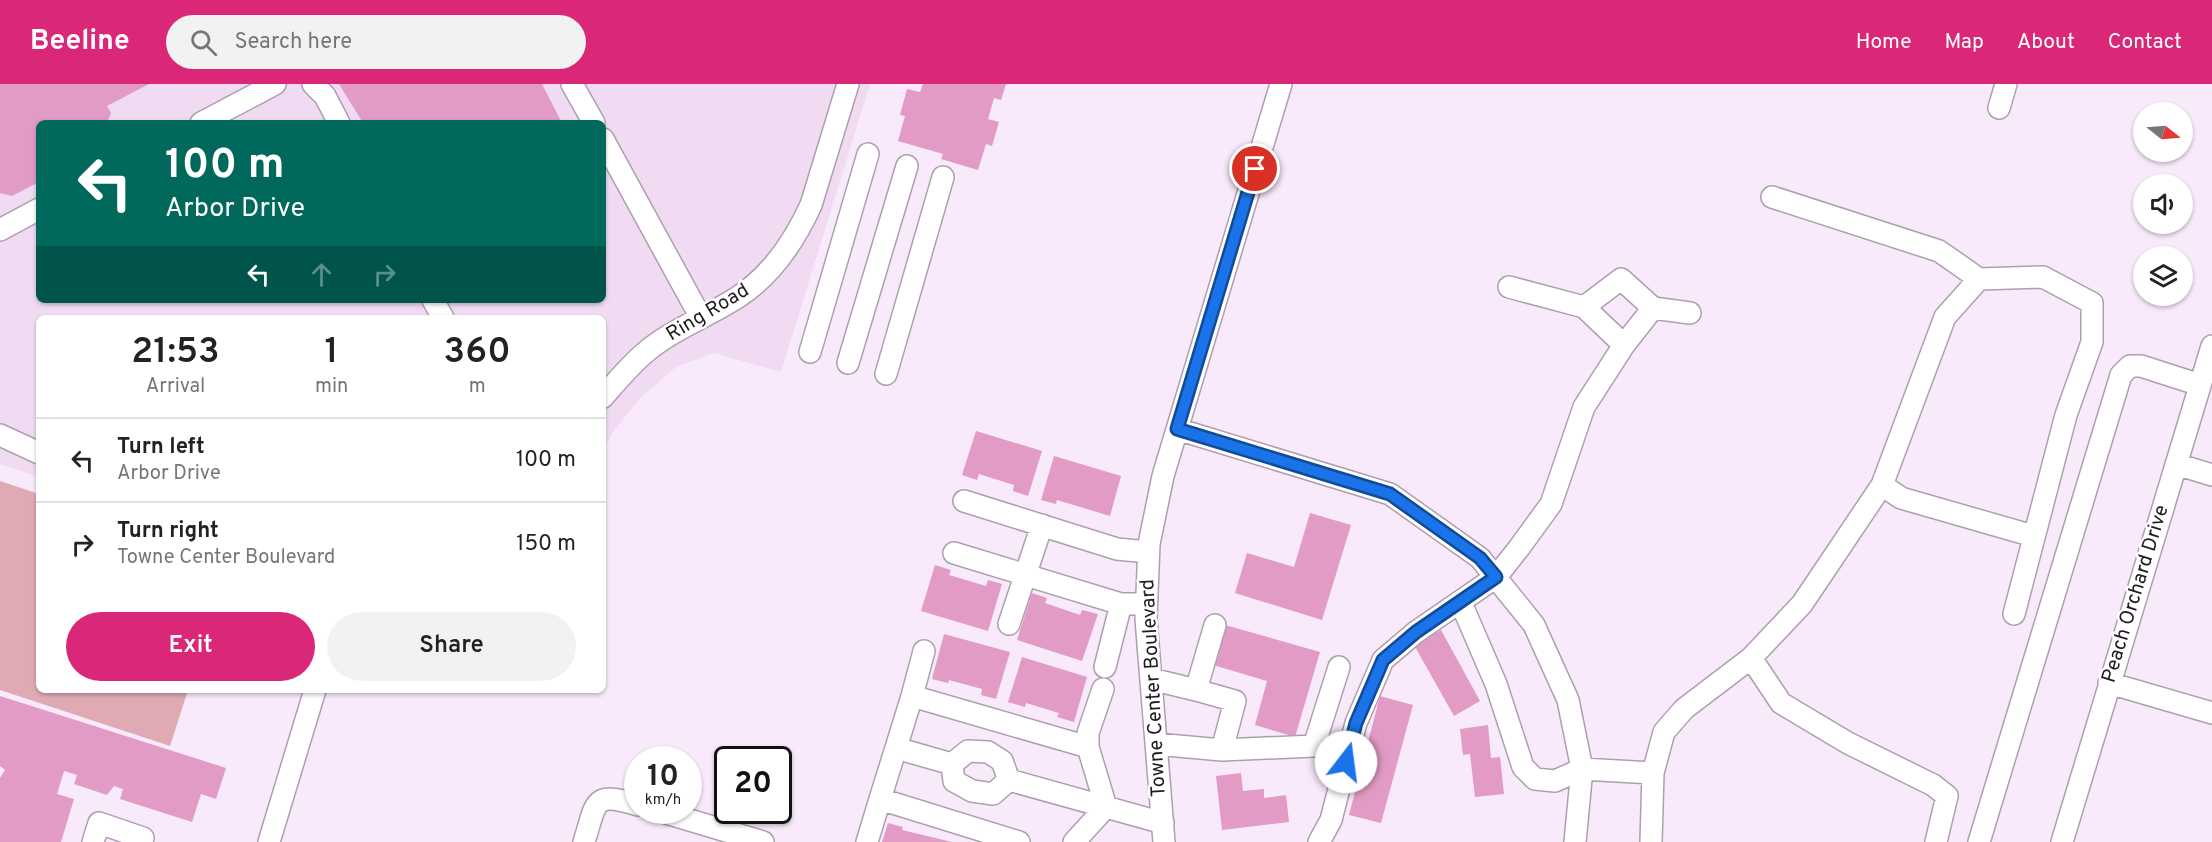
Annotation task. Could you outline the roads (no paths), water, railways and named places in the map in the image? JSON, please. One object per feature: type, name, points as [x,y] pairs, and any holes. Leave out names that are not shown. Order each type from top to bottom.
[{"type":"street","points":[[207,120],[275,84]]},
{"type":"street","points":[[313,84],[325,96],[337,120]]},
{"type":"street","points":[[572,84],[592,120]]},
{"type":"street","name":"Ring Road","points":[[606,394],[648,350],[753,286],[790,244],[811,205],[848,84]]},
{"type":"street","name":"Towne Center Boulevard","points":[[1164,832],[1146,604],[1148,552],[1162,476],[1281,84]]},
{"type":"street","points":[[1999,108],[2006,84]]},
{"type":"street","points":[[606,145],[701,318]]},
{"type":"street","points":[[810,352],[868,154]]},
{"type":"street","points":[[848,363],[908,166]]},
{"type":"street","points":[[886,374],[944,177]]},
{"type":"street","points":[[1772,197],[1939,251],[1978,279],[2043,277],[2092,303],[2092,342],[2066,415],[2014,614]]},
{"type":"street","points":[[0,230],[36,211]]},
{"type":"street","points":[[1584,306],[1621,279],[1653,308],[1690,313]]},
{"type":"street","points":[[1651,842],[1653,773],[1664,732],[1684,709],[1751,658],[1802,604],[1882,485],[1945,317],[1978,279]]},
{"type":"street","points":[[1509,287],[1584,306],[1624,345]]},
{"type":"street","points":[[1319,842],[1331,820],[1356,723],[1383,660],[1416,632],[1496,577],[1551,504],[1584,407],[1624,345],[1653,308]]},
{"type":"street","name":"Peach Orchard Drive","points":[[2062,842],[2212,346]]},
{"type":"street","points":[[1979,842],[2121,375],[2130,366],[2140,366],[2200,385]]},
{"type":"street","points":[[1177,429],[1390,494],[1480,558],[1534,625],[1568,700],[1582,769],[1575,842]]},
{"type":"street","points":[[0,435],[36,452]]},
{"type":"street","points":[[2176,464],[2212,475]]},
{"type":"street","points":[[1882,485],[1901,498],[2033,536]]},
{"type":"street","points":[[964,501],[1117,549],[1148,552]]},
{"type":"street","points":[[1009,624],[1042,525]]},
{"type":"street","points":[[954,553],[1121,604],[1146,604]]},
{"type":"street","points":[[1461,603],[1496,684],[1523,767],[1535,778],[1555,781],[1582,769],[1653,773]]},
{"type":"street","points":[[1106,667],[1121,604]]},
{"type":"street","points":[[1196,690],[1215,626]]},
{"type":"street","points":[[867,842],[924,651]]},
{"type":"street","points":[[1751,658],[1781,703],[1848,743],[1933,785],[1947,796],[1936,842]]},
{"type":"street","points":[[1156,744],[1222,750],[1314,746],[1339,667]]},
{"type":"street","points":[[1151,679],[1235,701],[1222,750]]},
{"type":"street","points":[[2109,683],[2212,713]]},
{"type":"street","points":[[1102,689],[1088,733],[1088,747],[1106,807]]},
{"type":"street","points":[[269,842],[314,693]]},
{"type":"street","points":[[912,696],[1088,747]]},
{"type":"street","points":[[896,748],[952,764]]},
{"type":"street","points":[[952,764],[968,751],[988,752],[1002,761],[1009,780]]},
{"type":"street","points":[[952,764],[954,781],[972,791],[993,794],[1009,780]]},
{"type":"street","points":[[1009,780],[1106,807],[1164,832]]},
{"type":"street","points":[[584,842],[597,804],[604,798],[611,797],[624,801]]},
{"type":"street","points":[[880,799],[1019,842]]},
{"type":"street","points":[[1074,842],[1106,807]]},
{"type":"street","points":[[93,842],[99,824],[143,838],[141,842]]},
{"type":"street","points":[[702,824],[763,842]]}]
